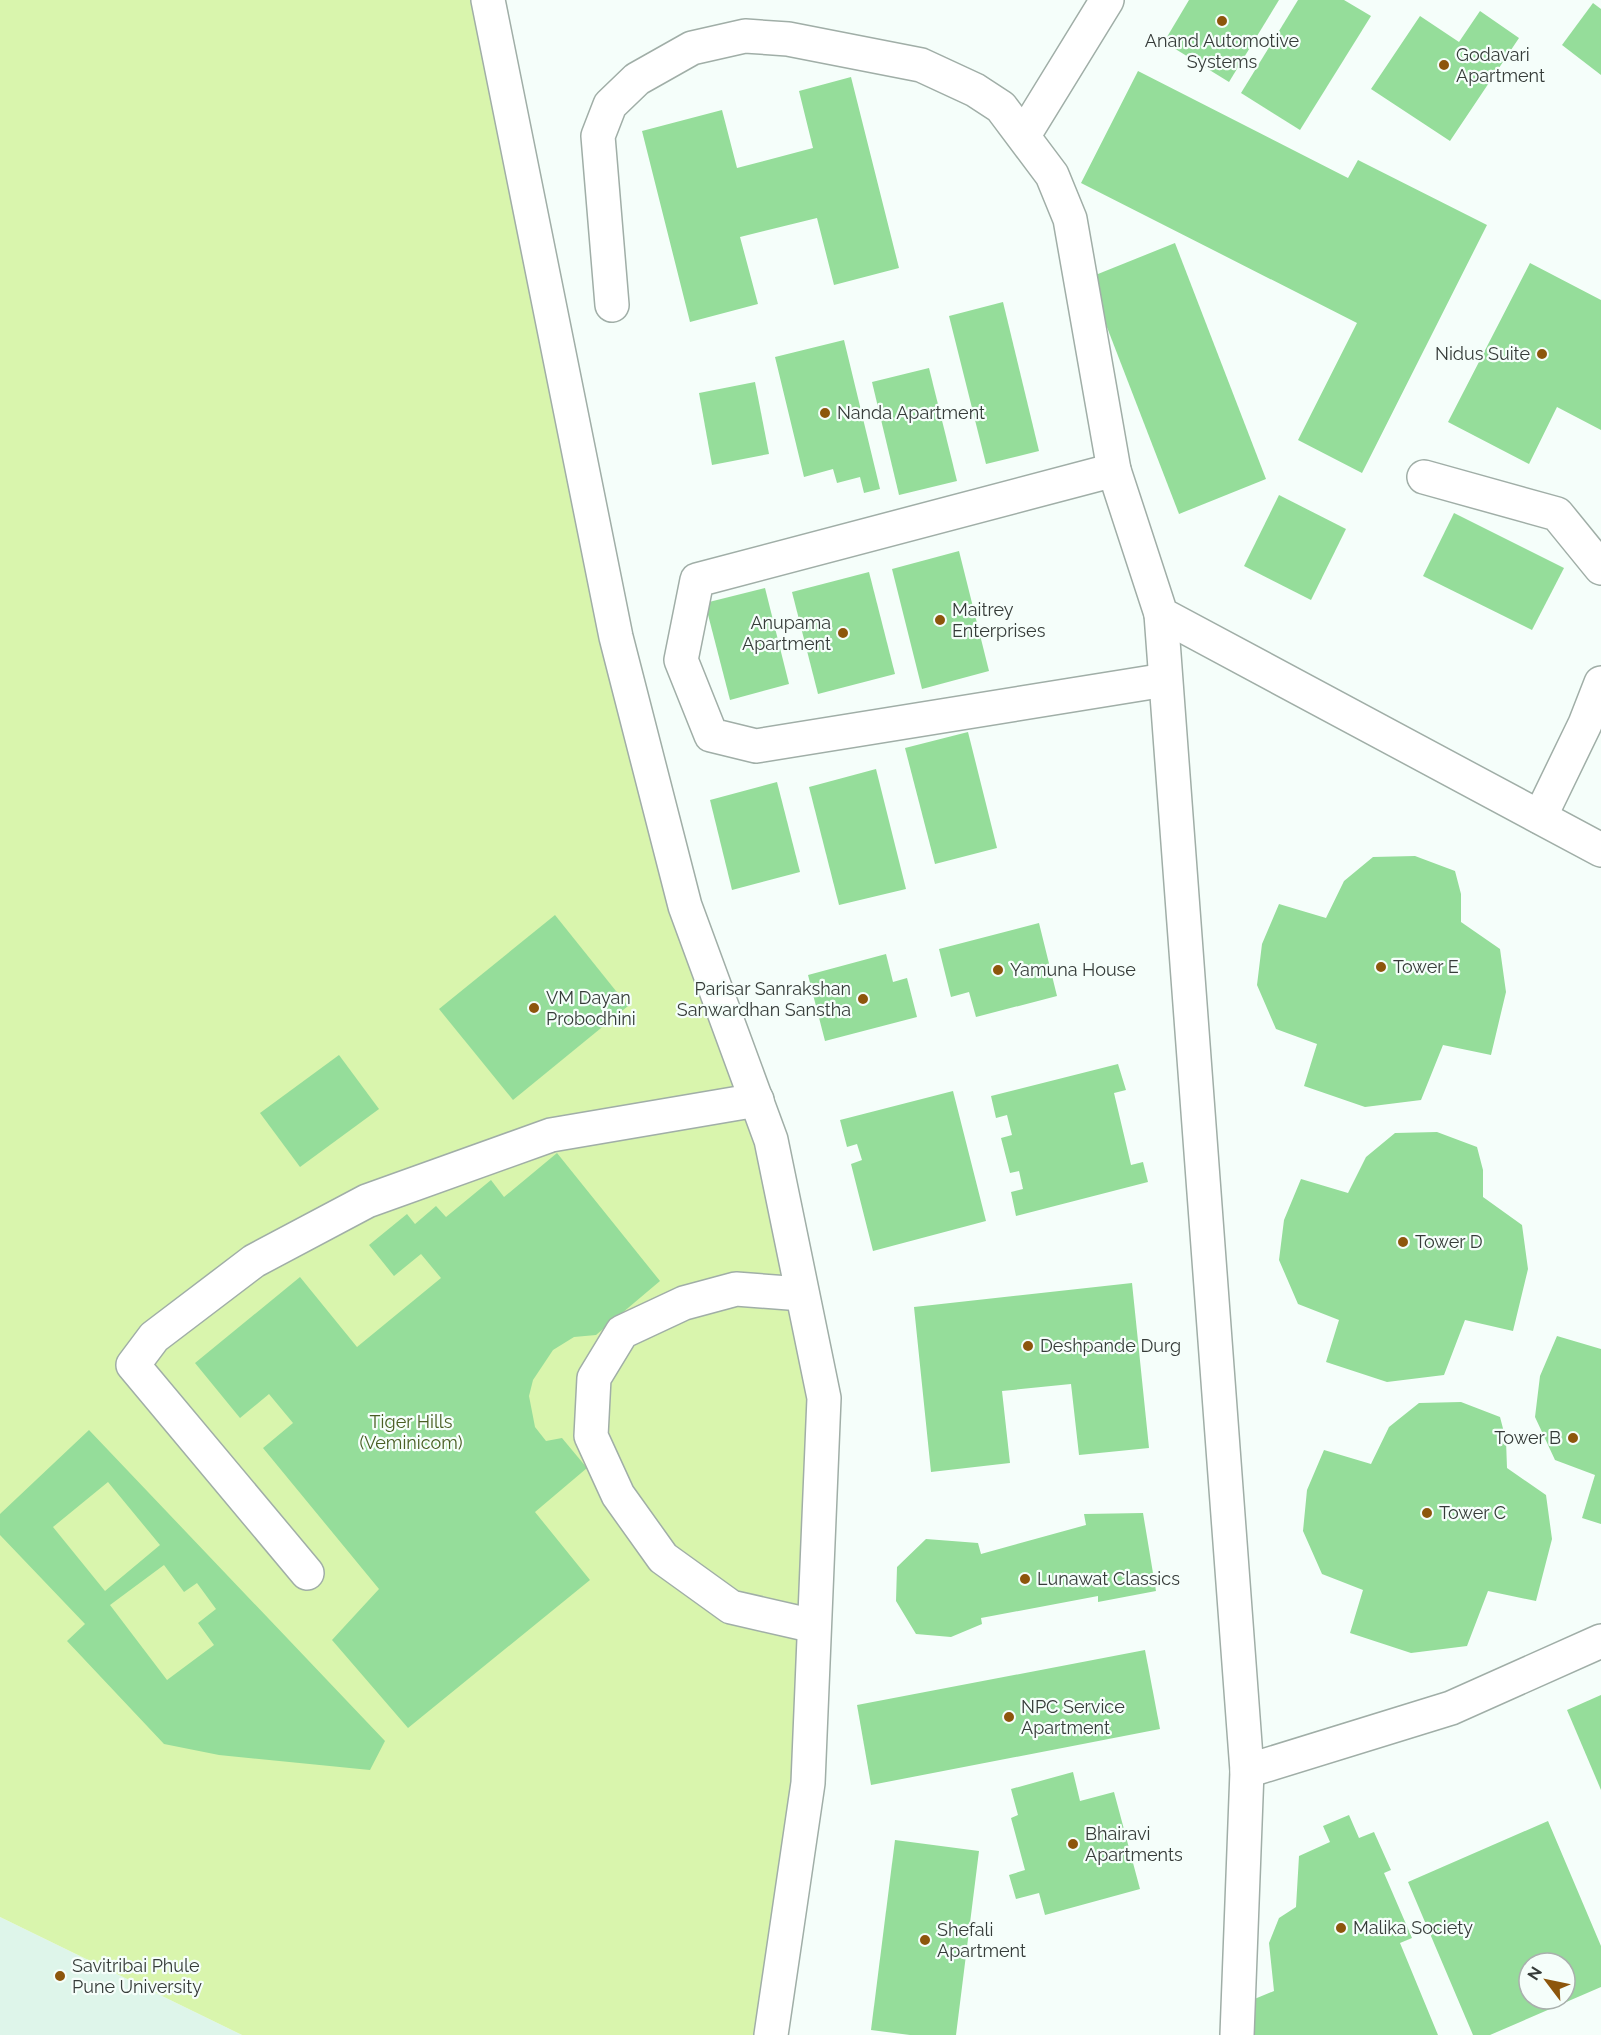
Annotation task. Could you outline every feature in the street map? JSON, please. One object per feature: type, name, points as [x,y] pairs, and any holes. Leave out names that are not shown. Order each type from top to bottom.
[{"type":"street","points":[[488,0],[616,637],[685,906],[771,1140],[824,1398],[808,1783],[771,2035]]},
{"type":"street","points":[[1024,135],[1107,0]]},
{"type":"street","points":[[612,305],[597,136],[610,105],[637,79],[692,48],[745,36],[788,39],[921,65],[984,96],[1000,107],[1024,135],[1052,175],[1070,219],[1113,470],[1161,614],[1247,1771],[1237,2035]]},
{"type":"street","points":[[1113,470],[697,580],[681,660],[711,735],[756,746],[1166,680]]},
{"type":"street","points":[[1424,477],[1557,514],[1601,568]]},
{"type":"street","points":[[1161,614],[1601,850]]},
{"type":"street","points":[[1540,817],[1585,724],[1601,683]]},
{"type":"street","points":[[307,1573],[133,1365],[154,1337],[254,1261],[367,1201],[551,1135],[757,1100]]},
{"type":"street","points":[[802,1294],[736,1288],[684,1304],[622,1332],[594,1378],[591,1436],[618,1495],[663,1558],[731,1607],[814,1626]]},
{"type":"street","points":[[1247,1771],[1451,1708],[1601,1641]]},
{"type":"shaded area","name":"Savitribai Phule Pune University","points":[[0,1917],[242,2035],[0,2035]]},
{"type":"green space","name":"Tiger Hills (Veminicom)","points":[[0,0],[488,0],[616,637],[757,1100],[824,1398],[771,2035],[242,2035],[0,1917]]},
{"type":"building","name":"Anand Automotive Systems","points":[[1189,0],[1279,0],[1229,82],[1164,42]]},
{"type":"building","points":[[1298,0],[1344,0],[1371,16],[1300,130],[1241,93]]},
{"type":"building","points":[[1593,3],[1601,9],[1601,75],[1562,45]]},
{"type":"building","name":"Godavari Apartment","points":[[1480,11],[1519,38],[1450,141],[1371,89],[1420,16],[1459,42]]},
{"type":"building","points":[[1138,71],[1348,178],[1358,160],[1487,225],[1362,473],[1298,440],[1357,323],[1081,183]]},
{"type":"building","points":[[851,77],[899,268],[834,285],[817,218],[740,237],[758,304],[690,322],[642,131],[722,110],[737,168],[813,148],[799,91]]},
{"type":"building","points":[[1175,243],[1266,479],[1179,514],[1088,278]]},
{"type":"building","name":"Nidus Suite","points":[[1530,263],[1601,300],[1601,430],[1557,407],[1529,464],[1448,422]]},
{"type":"building","points":[[1003,302],[1039,451],[986,464],[949,316]]},
{"type":"building","name":"Nanda Apartment","points":[[844,340],[880,489],[864,493],[860,477],[837,483],[833,469],[804,477],[775,357]]},
{"type":"building","points":[[929,368],[957,481],[899,495],[872,382]]},
{"type":"building","points":[[755,382],[769,454],[712,465],[699,393]]},
{"type":"building","points":[[1279,495],[1346,529],[1311,600],[1244,566]]},
{"type":"building","points":[[1454,513],[1564,568],[1532,630],[1423,576]]},
{"type":"building","name":"Maitrey Enterprises","points":[[959,551],[989,671],[922,689],[892,569]]},
{"type":"building","name":"Anupama Apartment","points":[[869,572],[895,674],[818,694],[792,592]]},
{"type":"building","points":[[765,588],[789,684],[730,700],[705,603]]},
{"type":"building","points":[[968,732],[997,848],[935,864],[905,748]]},
{"type":"building","points":[[876,769],[906,889],[839,905],[809,787]]},
{"type":"building","points":[[777,782],[800,872],[732,890],[710,800]]},
{"type":"building","name":"Tower E","points":[[1415,856],[1455,871],[1461,894],[1461,922],[1500,949],[1506,992],[1491,1055],[1443,1045],[1421,1100],[1365,1107],[1304,1086],[1317,1044],[1276,1029],[1257,985],[1262,944],[1279,904],[1326,918],[1344,881],[1373,857]]},
{"type":"building","name":"VM Dayan Probodhini","points":[[555,915],[628,1006],[513,1100],[439,1009]]},
{"type":"building","name":"Yamuna House","points":[[1039,923],[1057,996],[976,1017],[969,992],[951,997],[939,949]]},
{"type":"building","name":"Parisar Sanrakshan Sanwardhan Sanstha","points":[[886,954],[893,982],[907,978],[917,1017],[825,1041],[808,975]]},
{"type":"building","points":[[339,1055],[379,1109],[300,1167],[260,1113]]},
{"type":"building","points":[[1118,1064],[1126,1090],[1114,1093],[1131,1165],[1143,1162],[1148,1182],[1016,1216],[1011,1192],[1023,1189],[1019,1171],[1010,1173],[1001,1138],[1012,1135],[1007,1115],[996,1118],[991,1096]]},
{"type":"building","points":[[953,1091],[986,1221],[873,1251],[851,1164],[862,1160],[857,1144],[847,1147],[840,1120]]},
{"type":"building","name":"Tower D","points":[[1437,1132],[1477,1147],[1483,1170],[1483,1197],[1522,1225],[1528,1269],[1513,1331],[1465,1320],[1444,1375],[1387,1382],[1326,1362],[1339,1320],[1298,1304],[1279,1260],[1284,1220],[1301,1179],[1348,1193],[1366,1157],[1395,1133]]},
{"type":"building","points":[[557,1153],[660,1281],[596,1335],[574,1337],[553,1350],[533,1380],[529,1396],[535,1427],[546,1441],[562,1438],[587,1468],[535,1512],[590,1580],[408,1728],[332,1640],[379,1589],[263,1448],[293,1423],[269,1394],[240,1418],[195,1363],[300,1277],[357,1347],[441,1278],[421,1254],[394,1276],[369,1245],[407,1214],[415,1224],[436,1206],[446,1217],[491,1180],[504,1197]]},
{"type":"building","name":"Deshpande Durg","points":[[1132,1283],[1149,1448],[1079,1455],[1071,1384],[1002,1391],[1010,1463],[931,1472],[914,1307]]},
{"type":"building","name":"Tower B","points":[[1557,1336],[1601,1349],[1601,1524],[1582,1518],[1595,1475],[1555,1460],[1535,1417],[1540,1376]]},
{"type":"building","name":"Tower C","points":[[1461,1402],[1500,1417],[1506,1440],[1507,1468],[1546,1495],[1552,1539],[1536,1601],[1488,1591],[1467,1646],[1411,1653],[1350,1633],[1363,1590],[1322,1574],[1303,1531],[1307,1490],[1324,1450],[1371,1464],[1389,1427],[1419,1403]]},
{"type":"building","points":[[89,1430],[385,1741],[370,1770],[219,1755],[164,1744],[67,1641],[85,1624],[0,1535],[0,1514]],"holes":[[[108,1482],[160,1545],[105,1591],[53,1527]],[[164,1565],[184,1592],[197,1583],[216,1609],[198,1623],[214,1645],[167,1680],[110,1605]]]},
{"type":"building","name":"Lunawat Classics","points":[[1143,1513],[1156,1591],[1098,1602],[1098,1596],[981,1618],[982,1624],[951,1637],[916,1634],[896,1601],[897,1567],[926,1539],[978,1543],[981,1554],[1086,1525],[1084,1514]]},
{"type":"building","name":"NPC Service Apartment","points":[[1145,1650],[1160,1729],[871,1785],[857,1705]]},
{"type":"building","points":[[1601,1695],[1601,1790],[1567,1710]]},
{"type":"building","name":"Bhairavi Apartments","points":[[1073,1772],[1080,1801],[1114,1792],[1140,1889],[1045,1915],[1039,1893],[1016,1899],[1009,1875],[1025,1870],[1011,1818],[1018,1815],[1011,1789]]},
{"type":"building","name":"Malika Society","points":[[1349,1815],[1359,1838],[1374,1832],[1391,1870],[1384,1873],[1412,1938],[1400,1943],[1438,2035],[1255,2035],[1252,2000],[1274,1991],[1269,1943],[1279,1918],[1296,1907],[1299,1856],[1330,1842],[1323,1826]]},
{"type":"building","points":[[1548,1821],[1601,1946],[1601,1987],[1577,1997],[1577,1951],[1517,1951],[1517,2011],[1546,2011],[1490,2035],[1473,2035],[1408,1882]]},
{"type":"building","name":"Shefali Apartment","points":[[895,1840],[979,1851],[956,2035],[910,2035],[871,2030]]},
{"type":"place","name":"Anand Automotive Systems","points":[[1222,21]]},
{"type":"place","name":"Godavari Apartment","points":[[1444,65]]},
{"type":"place","name":"Nidus Suite","points":[[1542,354]]},
{"type":"place","name":"Nanda Apartment","points":[[825,413]]},
{"type":"place","name":"Maitrey Enterprises","points":[[940,620]]},
{"type":"place","name":"Anupama Apartment","points":[[843,633]]},
{"type":"place","name":"Tower E","points":[[1381,967]]},
{"type":"place","name":"Yamuna House","points":[[998,970]]},
{"type":"place","name":"Parisar Sanrakshan Sanwardhan Sanstha","points":[[863,999]]},
{"type":"place","name":"VM Dayan Probodhini","points":[[534,1008]]},
{"type":"place","name":"Tower D","points":[[1403,1242]]},
{"type":"place","name":"Deshpande Durg","points":[[1028,1346]]},
{"type":"place","name":"Tower B","points":[[1573,1438]]},
{"type":"place","name":"Tower C","points":[[1427,1513]]},
{"type":"place","name":"Lunawat Classics","points":[[1025,1579]]},
{"type":"place","name":"NPC Service Apartment","points":[[1009,1717]]},
{"type":"place","name":"Bhairavi Apartments","points":[[1073,1844]]},
{"type":"place","name":"Malika Society","points":[[1341,1928]]},
{"type":"place","name":"Shefali Apartment","points":[[925,1940]]},
{"type":"place","name":"Savitribai Phule Pune University","points":[[60,1976]]}]
